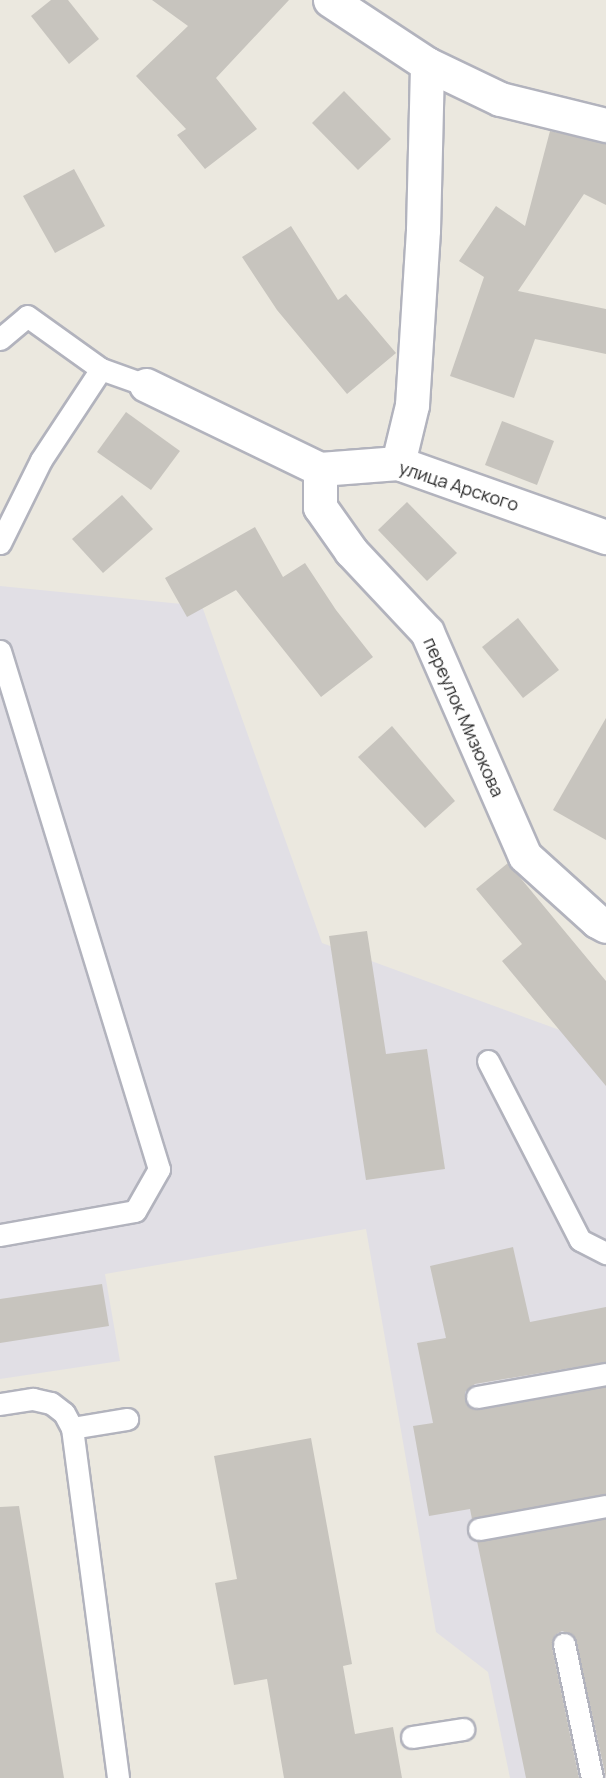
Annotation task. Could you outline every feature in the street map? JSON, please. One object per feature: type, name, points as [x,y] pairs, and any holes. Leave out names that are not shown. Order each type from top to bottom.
[{"type":"street","points":[[330,0],[427,64],[500,99],[606,125]]},
{"type":"street","points":[[398,463],[412,405],[423,230],[427,64]]},
{"type":"street","points":[[146,385],[320,469]]},
{"type":"street","name":"улица Арского","points":[[320,469],[398,463],[606,537]]},
{"type":"street","name":"переулок Мизюкова","points":[[320,469],[320,507],[351,551],[427,632],[525,856],[597,921],[606,926]]},
{"type":"lane","points":[[0,339],[27,316],[102,369],[146,385]]},
{"type":"lane","points":[[0,543],[41,460],[102,369]]},
{"type":"lane","points":[[0,651],[159,1169],[135,1211],[0,1235]]},
{"type":"lane","points":[[488,1061],[580,1240],[606,1253]]},
{"type":"lane","points":[[477,1397],[606,1374]]},
{"type":"lane","points":[[0,1404],[33,1399],[51,1403],[64,1413],[72,1428],[118,1778]]},
{"type":"lane","points":[[72,1428],[127,1419]]},
{"type":"lane","points":[[479,1529],[606,1506]]},
{"type":"lane","points":[[564,1644],[592,1778]]},
{"type":"lane","points":[[411,1737],[463,1729]]},
{"type":"shaded area","points":[[0,586],[202,606],[322,943],[606,1047],[606,1778],[510,1778],[488,1672],[436,1632],[366,1229],[105,1274],[120,1361],[0,1379]]},
{"type":"building","points":[[51,0],[68,0],[99,39],[69,64],[31,16]]},
{"type":"building","points":[[152,0],[289,0],[216,78],[257,129],[205,169],[177,135],[186,129],[136,76],[188,26]]},
{"type":"building","points":[[344,91],[391,139],[358,170],[312,123]]},
{"type":"building","points":[[550,131],[606,143],[606,205],[584,194],[518,291],[606,309],[606,354],[535,339],[514,398],[450,376],[484,277],[459,261],[496,206],[525,226]]},
{"type":"building","points":[[74,169],[105,226],[55,253],[23,196]]},
{"type":"building","points":[[291,226],[338,300],[346,294],[396,353],[347,394],[277,310],[242,257]]},
{"type":"building","points":[[126,412],[180,451],[151,490],[97,452]]},
{"type":"building","points":[[502,421],[554,441],[537,485],[485,465]]},
{"type":"building","points":[[122,495],[153,529],[103,573],[72,539]]},
{"type":"building","points":[[407,502],[457,553],[427,581],[378,530]]},
{"type":"building","points":[[255,527],[283,577],[305,563],[336,610],[373,657],[321,697],[236,590],[187,617],[165,578]]},
{"type":"building","points":[[518,618],[559,670],[523,698],[482,647]]},
{"type":"building","points":[[606,718],[606,840],[553,810]]},
{"type":"building","points":[[392,726],[455,801],[425,828],[358,757]]},
{"type":"building","points":[[508,863],[606,981],[606,1086],[502,961],[522,944],[476,889]]},
{"type":"building","points":[[367,931],[386,1054],[427,1049],[445,1169],[366,1180],[329,936]]},
{"type":"building","points":[[513,1247],[530,1322],[606,1307],[606,1362],[475,1384],[465,1392],[465,1400],[472,1409],[479,1410],[606,1387],[606,1494],[472,1519],[470,1509],[429,1516],[413,1426],[433,1423],[417,1343],[446,1338],[430,1266]]},
{"type":"building","points":[[102,1284],[109,1326],[0,1343],[0,1299]]},
{"type":"building","points":[[311,1438],[352,1664],[343,1666],[355,1734],[393,1727],[402,1778],[284,1778],[267,1679],[234,1685],[215,1583],[237,1579],[214,1456]]},
{"type":"building","points":[[19,1506],[64,1778],[0,1778],[0,1507]]},
{"type":"building","points":[[606,1519],[606,1778],[576,1641],[573,1635],[562,1631],[555,1635],[552,1647],[579,1778],[526,1778],[477,1541]]}]
